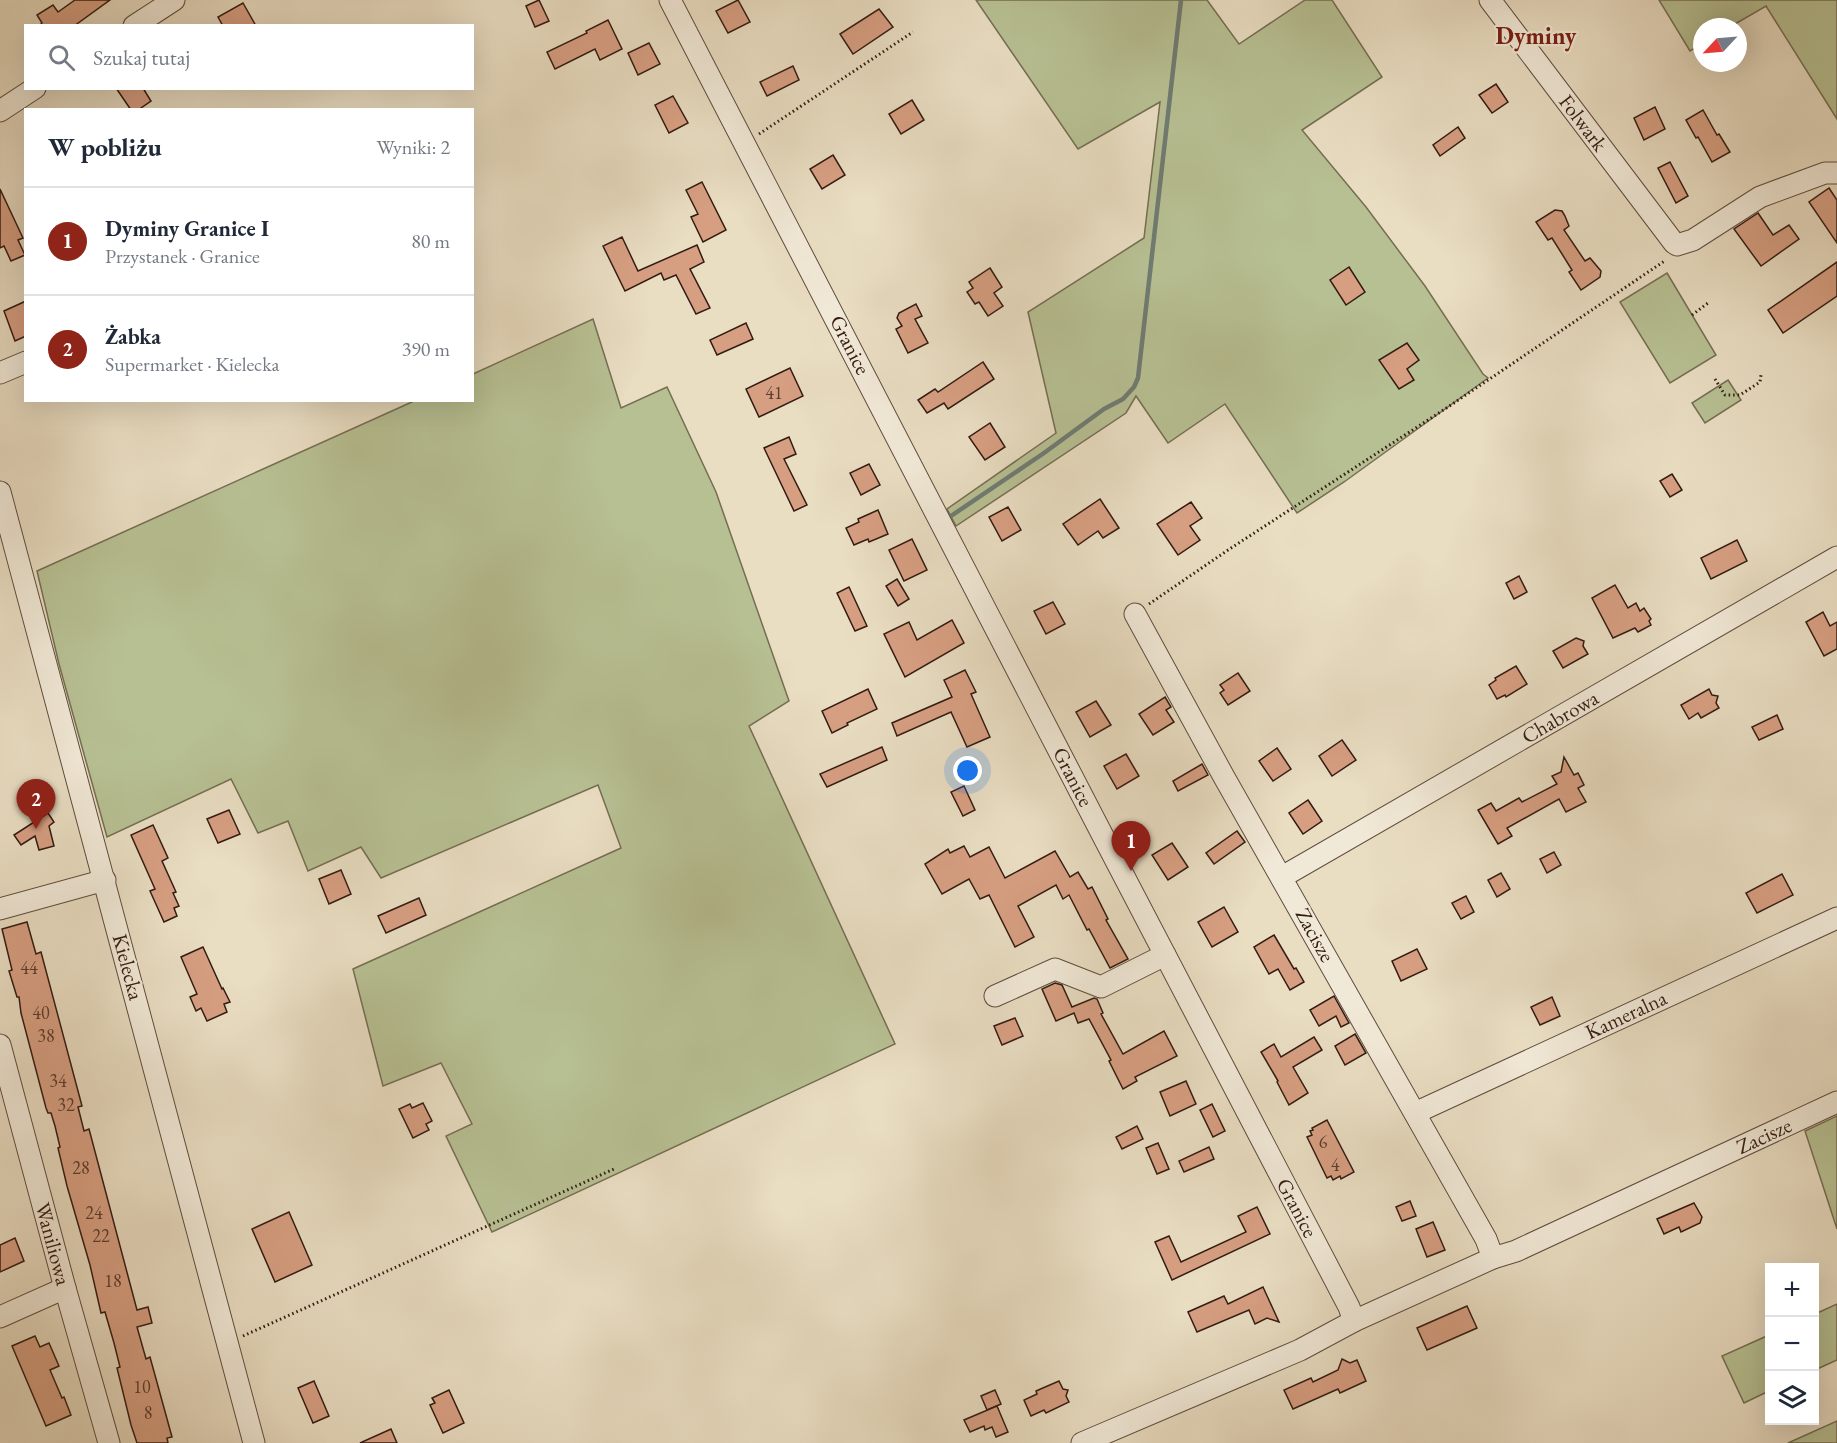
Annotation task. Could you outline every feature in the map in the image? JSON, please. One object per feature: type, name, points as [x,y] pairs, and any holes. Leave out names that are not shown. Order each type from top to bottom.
[{"type":"street","points":[[137,24],[174,0]]},
{"type":"street","name":"Granice","points":[[670,0],[1349,1307],[1354,1321]]},
{"type":"street","name":"Folwark","points":[[1490,0],[1674,243],[1674,251]]},
{"type":"street","points":[[0,111],[32,90]]},
{"type":"street","points":[[1674,251],[1760,197],[1825,173],[1837,173]]},
{"type":"street","points":[[0,373],[24,363]]},
{"type":"street","name":"Kielecka","points":[[0,492],[254,1443]]},
{"type":"street","name":"Chabrowa","points":[[1282,877],[1837,557]]},
{"type":"street","name":"Zacisze","points":[[1135,614],[1224,777],[1486,1239],[1494,1258]]},
{"type":"street","points":[[0,909],[105,880]]},
{"type":"street","name":"Kameralna","points":[[1415,1113],[1837,918]]},
{"type":"street","points":[[995,996],[1055,969],[1101,987],[1165,955]]},
{"type":"street","name":"Waniliowa","points":[[0,1045],[8,1107],[65,1288],[109,1443]]},
{"type":"street","name":"Zacisze","points":[[1354,1321],[1494,1258],[1516,1251],[1837,1102]]},
{"type":"street","points":[[0,1317],[65,1288]]},
{"type":"street","points":[[1082,1443],[1300,1350],[1354,1321]]},
{"type":"path","points":[[745,144],[913,32]]},
{"type":"path","points":[[1135,614],[1674,251]]},
{"type":"path","points":[[1692,315],[1708,303]]},
{"type":"path","points":[[1715,379],[1725,395],[1740,394],[1760,382],[1761,375]]},
{"type":"path","points":[[228,1342],[614,1169]]},
{"type":"green space","points":[[976,0],[1207,0],[1239,44],[1305,0],[1332,0],[1382,77],[1302,130],[1366,207],[1425,286],[1483,374],[1488,378],[1344,482],[1297,513],[1225,404],[1168,443],[1136,396],[1126,413],[956,526],[947,509],[1056,433],[1028,312],[1144,238],[1160,102],[1078,149]]},
{"type":"green space","points":[[1659,0],[1837,0],[1837,119],[1766,6],[1745,18],[1693,18],[1693,49],[1690,51]]},
{"type":"green space","points":[[1667,273],[1716,355],[1670,383],[1620,302]]},
{"type":"green space","points":[[593,319],[621,408],[667,387],[716,492],[789,701],[749,726],[895,1044],[492,1232],[446,1136],[472,1124],[441,1063],[383,1086],[353,969],[621,848],[598,785],[381,878],[361,847],[308,871],[288,821],[258,833],[231,779],[107,837],[59,664],[37,571],[412,402],[474,402],[474,374]]},
{"type":"green space","points":[[1728,380],[1741,400],[1705,423],[1692,403]]},
{"type":"green space","points":[[1837,1116],[1837,1229],[1805,1131]]},
{"type":"green space","points":[[1837,1304],[1837,1360],[1819,1368],[1819,1317],[1819,1312]]},
{"type":"green space","points":[[1765,1337],[1765,1393],[1744,1403],[1722,1356]]},
{"type":"green space","points":[[1837,1421],[1837,1443],[1788,1443]]},
{"type":"building","points":[[75,0],[110,0],[77,24],[41,24],[37,15],[53,5],[58,12]]},
{"type":"building","points":[[539,0],[549,21],[535,27],[526,6]]},
{"type":"building","points":[[738,0],[750,22],[728,33],[716,11]]},
{"type":"building","points":[[243,3],[255,24],[222,24],[218,17]]},
{"type":"building","points":[[879,9],[893,27],[853,54],[840,34]]},
{"type":"building","points":[[608,20],[622,49],[600,60],[595,49],[555,69],[547,52]]},
{"type":"building","points":[[649,43],[660,64],[638,75],[628,53]]},
{"type":"building","points":[[793,66],[799,80],[767,96],[760,82]]},
{"type":"building","points":[[1496,84],[1508,102],[1492,113],[1479,95]]},
{"type":"building","points":[[117,90],[144,90],[151,101],[141,108],[130,108]]},
{"type":"building","points":[[673,96],[688,123],[669,133],[655,105]]},
{"type":"building","points":[[912,100],[924,120],[901,134],[889,114]]},
{"type":"building","points":[[1655,107],[1665,129],[1644,140],[1634,118]]},
{"type":"building","points":[[1703,110],[1730,152],[1712,162],[1686,120]]},
{"type":"building","points":[[1458,127],[1465,138],[1440,156],[1433,145]]},
{"type":"building","points":[[833,155],[845,175],[822,189],[810,169]]},
{"type":"building","points":[[1670,162],[1688,196],[1676,203],[1658,168]]},
{"type":"building","points":[[702,182],[726,230],[703,242],[691,217],[698,214],[686,190]]},
{"type":"building","points":[[1829,188],[1837,200],[1837,243],[1809,202]]},
{"type":"building","points":[[0,189],[23,238],[18,240],[24,255],[11,261],[4,246],[0,248]]},
{"type":"building","points":[[1555,210],[1562,211],[1565,216],[1569,226],[1564,230],[1585,261],[1590,258],[1601,271],[1600,277],[1581,290],[1569,272],[1572,270],[1552,238],[1548,240],[1536,222]]},
{"type":"building","points":[[1758,213],[1773,235],[1789,225],[1799,239],[1761,266],[1734,229]]},
{"type":"building","points":[[622,237],[638,271],[697,245],[704,262],[690,269],[710,308],[696,314],[676,275],[664,280],[661,273],[625,291],[603,246]]},
{"type":"building","points":[[1837,262],[1837,296],[1783,333],[1768,310]]},
{"type":"building","points":[[1349,267],[1365,292],[1346,305],[1330,280]]},
{"type":"building","points":[[990,268],[1002,287],[994,293],[1003,306],[988,316],[979,302],[975,304],[967,292],[973,288],[969,282]]},
{"type":"building","points":[[24,302],[24,337],[15,341],[4,311]]},
{"type":"building","points":[[916,304],[922,316],[915,319],[928,343],[908,353],[896,329],[902,326],[897,318],[899,313]]},
{"type":"building","points":[[746,323],[753,339],[717,355],[710,340]]},
{"type":"building","points":[[1407,343],[1419,360],[1407,369],[1414,380],[1399,389],[1379,360]]},
{"type":"building","points":[[983,362],[994,379],[948,409],[944,403],[927,413],[918,400],[935,389],[938,392]]},
{"type":"building","points":[[790,368],[803,396],[759,417],[746,389]]},
{"type":"building","points":[[990,423],[1005,447],[985,460],[969,437]]},
{"type":"building","points":[[789,437],[796,454],[784,459],[807,505],[794,511],[764,448]]},
{"type":"building","points":[[869,464],[880,485],[861,495],[850,473]]},
{"type":"building","points":[[1672,474],[1682,490],[1670,497],[1660,481]]},
{"type":"building","points":[[1100,499],[1119,528],[1103,538],[1098,531],[1078,545],[1063,524]]},
{"type":"building","points":[[1191,502],[1202,518],[1190,526],[1200,540],[1178,555],[1157,524]]},
{"type":"building","points":[[1008,507],[1021,530],[1002,541],[989,517]]},
{"type":"building","points":[[878,510],[888,534],[854,545],[846,528],[859,522],[858,519]]},
{"type":"building","points":[[912,539],[927,570],[904,581],[889,550]]},
{"type":"building","points":[[1737,540],[1747,561],[1711,579],[1701,558]]},
{"type":"building","points":[[1519,576],[1527,592],[1514,599],[1506,583]]},
{"type":"building","points":[[897,579],[909,599],[898,606],[886,586]]},
{"type":"building","points":[[1615,585],[1628,608],[1636,603],[1640,611],[1644,608],[1651,619],[1649,621],[1651,625],[1638,632],[1635,628],[1613,638],[1592,598]]},
{"type":"building","points":[[849,587],[867,626],[855,631],[837,593]]},
{"type":"building","points":[[1053,602],[1065,624],[1046,634],[1034,611]]},
{"type":"building","points":[[1823,612],[1830,626],[1837,622],[1837,649],[1824,656],[1806,622]]},
{"type":"building","points":[[952,620],[964,643],[905,677],[884,634],[909,622],[917,640]]},
{"type":"building","points":[[1576,638],[1584,641],[1583,646],[1588,654],[1563,668],[1553,651]]},
{"type":"building","points":[[1516,666],[1527,684],[1506,697],[1505,695],[1497,699],[1489,685],[1496,680],[1495,678]]},
{"type":"building","points":[[965,670],[976,692],[971,694],[990,737],[967,747],[951,712],[897,736],[892,723],[952,697],[944,680]]},
{"type":"building","points":[[1238,673],[1250,691],[1228,705],[1220,693],[1224,690],[1220,685]]},
{"type":"building","points":[[868,689],[877,709],[832,733],[822,711]]},
{"type":"building","points":[[1709,689],[1712,695],[1718,696],[1716,703],[1719,708],[1701,718],[1698,713],[1689,719],[1681,705]]},
{"type":"building","points":[[1165,697],[1171,707],[1166,710],[1174,722],[1153,735],[1139,714]]},
{"type":"building","points":[[1096,701],[1111,725],[1090,737],[1076,712]]},
{"type":"building","points":[[1777,715],[1783,729],[1759,740],[1752,727]]},
{"type":"building","points":[[1342,740],[1356,760],[1332,776],[1319,756]]},
{"type":"building","points":[[882,747],[887,760],[827,787],[820,774]]},
{"type":"building","points":[[1277,748],[1291,769],[1273,781],[1259,761]]},
{"type":"building","points":[[1126,754],[1139,776],[1117,789],[1104,766]]},
{"type":"building","points":[[1564,757],[1574,775],[1578,773],[1584,785],[1578,788],[1586,802],[1566,812],[1559,799],[1507,828],[1512,836],[1498,844],[1478,810],[1491,803],[1496,811],[1519,798],[1522,802],[1557,784],[1552,776],[1561,772]]},
{"type":"building","points":[[1202,764],[1208,775],[1178,791],[1173,781]]},
{"type":"building","points":[[964,786],[975,810],[963,816],[951,792]]},
{"type":"building","points":[[1308,800],[1322,821],[1303,834],[1289,813]]},
{"type":"building","points":[[229,810],[240,834],[218,843],[207,819]]},
{"type":"building","points":[[48,813],[54,822],[49,826],[54,846],[39,850],[35,836],[21,845],[14,835]]},
{"type":"building","points":[[153,825],[168,858],[162,861],[176,892],[173,893],[179,906],[174,908],[177,916],[164,922],[150,891],[155,889],[131,835]]},
{"type":"building","points":[[1237,831],[1245,842],[1214,864],[1206,853]]},
{"type":"building","points":[[1172,843],[1188,867],[1168,880],[1152,855]]},
{"type":"building","points":[[964,846],[970,857],[989,847],[1005,878],[1055,851],[1070,877],[1078,872],[1088,889],[1092,887],[1108,919],[1106,920],[1128,959],[1110,968],[1069,895],[1063,899],[1056,885],[1018,906],[1034,937],[1015,947],[989,895],[980,899],[969,879],[942,894],[925,864],[948,849],[950,853]]},
{"type":"building","points":[[1554,852],[1561,865],[1547,873],[1540,859]]},
{"type":"building","points":[[341,870],[351,894],[329,904],[319,879]]},
{"type":"building","points":[[1501,873],[1510,889],[1497,897],[1488,880]]},
{"type":"building","points":[[1782,874],[1793,895],[1757,913],[1746,893]]},
{"type":"building","points":[[1466,896],[1474,912],[1461,919],[1452,903]]},
{"type":"building","points":[[419,898],[426,915],[386,933],[378,916]]},
{"type":"building","points":[[1224,907],[1238,932],[1212,947],[1198,922]]},
{"type":"building","points":[[27,922],[36,954],[41,952],[82,1106],[78,1107],[84,1131],[89,1129],[137,1310],[148,1307],[152,1323],[137,1327],[146,1359],[150,1357],[172,1437],[167,1438],[168,1443],[137,1443],[131,1425],[117,1368],[120,1367],[114,1343],[105,1312],[101,1313],[67,1186],[55,1126],[51,1113],[48,1113],[46,1108],[21,1013],[19,997],[17,997],[9,971],[12,970],[2,929]]},
{"type":"building","points":[[1274,935],[1304,982],[1290,990],[1278,969],[1269,974],[1254,947]]},
{"type":"building","points":[[203,947],[230,1002],[224,1004],[227,1012],[207,1021],[201,1008],[196,1011],[190,997],[197,994],[181,957]]},
{"type":"building","points":[[1417,949],[1427,969],[1401,981],[1392,961]]},
{"type":"building","points":[[1055,983],[1062,985],[1072,1007],[1094,998],[1097,999],[1103,1013],[1101,1014],[1123,1054],[1164,1031],[1177,1056],[1135,1077],[1137,1081],[1123,1089],[1109,1061],[1111,1060],[1089,1019],[1078,1023],[1074,1013],[1056,1021],[1042,989]]},
{"type":"building","points":[[1334,996],[1349,1023],[1341,1027],[1336,1016],[1319,1026],[1310,1010]]},
{"type":"building","points":[[1552,997],[1560,1016],[1540,1025],[1531,1007]]},
{"type":"building","points":[[1015,1018],[1023,1036],[1002,1045],[994,1026]]},
{"type":"building","points":[[1355,1034],[1366,1053],[1345,1065],[1335,1046]]},
{"type":"building","points":[[1314,1037],[1322,1050],[1293,1067],[1308,1093],[1289,1105],[1261,1052],[1274,1044],[1281,1057]]},
{"type":"building","points":[[1186,1081],[1196,1104],[1170,1116],[1160,1092]]},
{"type":"building","points":[[423,1103],[432,1121],[426,1124],[429,1130],[413,1138],[399,1109],[410,1104],[412,1108]]},
{"type":"building","points":[[1212,1104],[1225,1131],[1213,1137],[1200,1110]]},
{"type":"building","points":[[1327,1120],[1354,1172],[1341,1179],[1340,1176],[1333,1180],[1331,1176],[1327,1178],[1307,1137],[1312,1135],[1310,1131],[1313,1130],[1312,1128]]},
{"type":"building","points":[[1137,1126],[1143,1139],[1122,1149],[1116,1137]]},
{"type":"building","points":[[1158,1143],[1169,1169],[1157,1174],[1146,1148]]},
{"type":"building","points":[[1209,1147],[1214,1159],[1184,1172],[1179,1161]]},
{"type":"building","points":[[1410,1201],[1416,1216],[1402,1221],[1396,1207]]},
{"type":"building","points":[[1694,1203],[1702,1217],[1700,1223],[1681,1232],[1679,1227],[1664,1234],[1657,1219]]},
{"type":"building","points":[[1257,1207],[1270,1234],[1172,1280],[1155,1242],[1169,1236],[1181,1262],[1246,1232],[1238,1216]]},
{"type":"building","points":[[289,1212],[312,1265],[275,1282],[252,1229]]},
{"type":"building","points":[[1433,1222],[1445,1250],[1427,1257],[1416,1229]]},
{"type":"building","points":[[15,1238],[24,1261],[0,1272],[0,1245]]},
{"type":"building","points":[[1263,1287],[1279,1322],[1267,1318],[1255,1324],[1249,1310],[1197,1332],[1188,1312],[1224,1296],[1228,1304]]},
{"type":"building","points":[[1467,1306],[1477,1328],[1427,1350],[1417,1328]]},
{"type":"building","points":[[35,1336],[40,1347],[49,1343],[59,1366],[50,1370],[71,1415],[46,1426],[12,1346]]},
{"type":"building","points":[[1342,1359],[1350,1363],[1357,1360],[1366,1381],[1340,1393],[1338,1389],[1293,1409],[1284,1390],[1311,1378],[1313,1382],[1338,1370]]},
{"type":"building","points":[[314,1381],[329,1416],[313,1423],[298,1388]]},
{"type":"building","points":[[1059,1381],[1063,1389],[1068,1390],[1066,1396],[1069,1402],[1046,1413],[1044,1410],[1031,1416],[1024,1400],[1037,1394],[1036,1391]]},
{"type":"building","points":[[449,1390],[464,1423],[443,1433],[430,1405],[435,1403],[432,1398]]},
{"type":"building","points":[[995,1390],[1001,1404],[987,1410],[981,1396]]},
{"type":"building","points":[[997,1406],[1008,1432],[996,1437],[992,1427],[985,1430],[984,1426],[970,1432],[964,1420]]},
{"type":"building","points":[[391,1429],[397,1443],[360,1443]]},
{"type":"waterway","points":[[951,516],[1104,409],[1123,399],[1134,387],[1138,378],[1181,0]]},
{"type":"place","name":"Żabka","points":[[36,829]]},
{"type":"place","name":"Dyminy Granice I","points":[[1131,871]]},
{"type":"district","name":"Dyminy","points":[[1536,36]]}]
